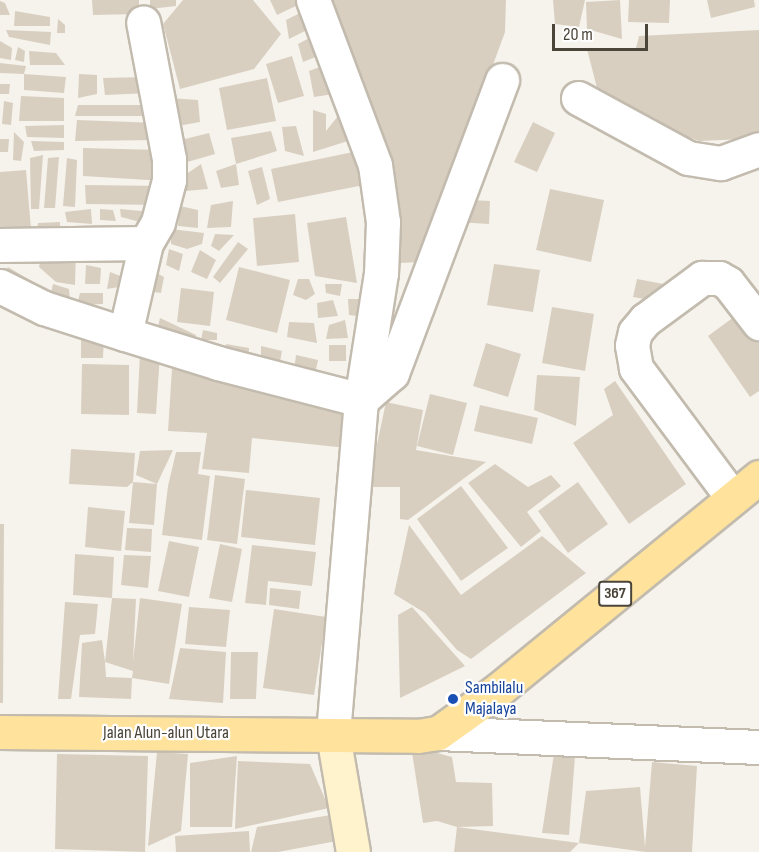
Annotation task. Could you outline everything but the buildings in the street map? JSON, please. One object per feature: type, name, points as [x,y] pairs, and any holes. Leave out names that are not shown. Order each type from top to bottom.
[{"type":"main road","name":"367","points":[[428,734],[498,690],[759,477]]},
{"type":"main road","name":"Jalan Alun-alun Utara","points":[[0,732],[428,734]]},
{"type":"main road","points":[[341,734],[353,852]]},
{"type":"street","points":[[313,0],[375,165],[384,222],[381,273],[361,400],[341,734]]},
{"type":"street","points":[[124,334],[146,243],[158,222],[169,180],[169,159],[144,22]]},
{"type":"street","points":[[361,400],[392,373],[502,80]]},
{"type":"street","points":[[578,98],[688,158],[721,163],[759,149]]},
{"type":"street","points":[[0,244],[146,243]]},
{"type":"street","points":[[732,497],[636,368],[632,345],[635,332],[645,320],[702,278],[719,278],[728,283],[759,323]]},
{"type":"street","points":[[0,286],[44,308],[124,334],[218,363],[361,400]]},
{"type":"street","points":[[428,734],[759,747]]},
{"type":"place","name":"Sambilalu Majalaya","points":[[453,699]]}]
